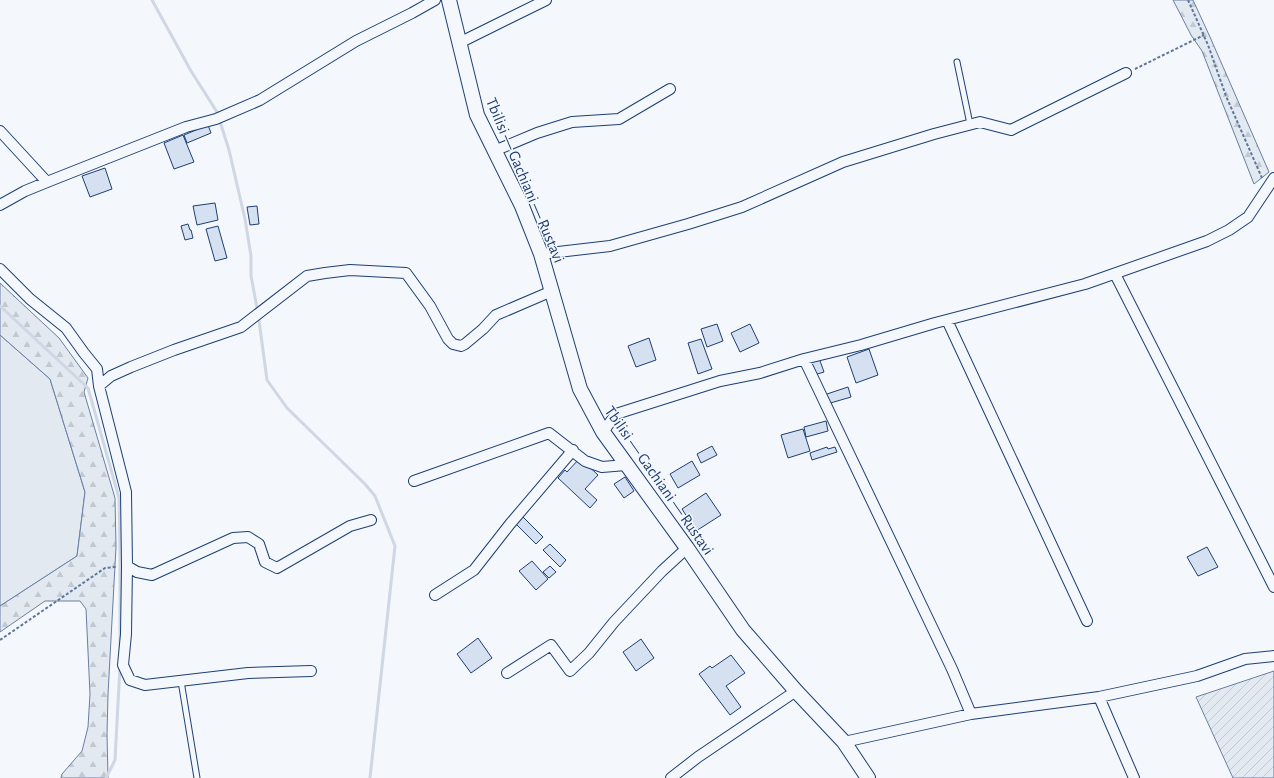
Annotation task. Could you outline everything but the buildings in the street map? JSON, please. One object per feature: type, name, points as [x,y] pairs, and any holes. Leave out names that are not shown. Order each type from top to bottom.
[{"type":"main road","name":"Tbilisi — Gachiani — Rustavi","points":[[449,0],[477,115],[522,206],[541,254],[580,389],[603,432],[687,548],[743,630],[796,691],[844,742],[868,778]]},
{"type":"street","points":[[0,205],[25,191],[47,182],[186,127],[216,119],[260,100],[356,41],[435,0]]},
{"type":"street","points":[[459,43],[546,0]]},
{"type":"street","points":[[541,254],[610,246],[688,224],[742,207],[843,162],[970,124],[980,122],[1011,130],[1126,73]]},
{"type":"street","points":[[494,151],[537,133],[572,122],[619,119],[670,89]]},
{"type":"street","points":[[0,131],[47,182]]},
{"type":"street","points":[[603,432],[616,414],[720,381],[760,373],[804,359],[1085,284],[1206,241],[1229,230],[1248,217],[1274,178]]},
{"type":"street","points":[[0,269],[30,299],[66,328],[97,369],[99,386],[126,492],[126,634],[123,665],[130,680],[145,685],[248,673],[311,671]]},
{"type":"street","points":[[99,386],[111,376],[131,367],[174,350],[241,327],[307,276],[350,270],[406,273],[430,306],[448,339],[453,344],[461,346],[483,329],[496,315],[552,291]]},
{"type":"street","points":[[1115,274],[1274,587]]},
{"type":"street","points":[[947,320],[1087,621]]},
{"type":"street","points":[[804,359],[948,662],[971,714]]},
{"type":"street","points":[[414,482],[548,434],[586,461],[602,467],[626,464]]},
{"type":"street","points":[[435,595],[474,570],[510,524],[572,450]]},
{"type":"street","points":[[127,566],[137,572],[152,575],[233,538],[248,537],[259,544],[265,562],[277,568],[350,526],[371,520]]},
{"type":"street","points":[[507,674],[551,645],[570,670],[589,653],[614,622],[687,548]]},
{"type":"street","points":[[844,742],[971,714],[1099,697],[1197,676],[1245,660],[1274,656]]},
{"type":"street","points":[[671,778],[698,757],[796,691]]},
{"type":"street","points":[[1099,697],[1134,778]]},
{"type":"lane","points":[[957,62],[970,124]]},
{"type":"lane","points":[[180,681],[197,778]]},
{"type":"path","points":[[1188,0],[1208,45],[1226,96],[1267,189]]},
{"type":"path","points":[[1126,73],[1204,35]]},
{"type":"path","points":[[0,640],[105,568],[127,566]]},
{"type":"green space","points":[[1173,0],[1193,0],[1210,37],[1269,172],[1254,184],[1202,51],[1191,35]]},
{"type":"green space","points":[[0,283],[59,338],[88,378],[84,392],[115,498],[116,547],[108,694],[108,778],[61,778],[62,774],[82,751],[88,727],[90,694],[86,609],[80,601],[45,601],[0,632],[0,606],[77,556],[85,492],[50,379],[0,335]]},
{"type":"green space","points":[[0,335],[50,379],[85,492],[77,556],[0,606]]},
{"type":"green space","points":[[1274,671],[1274,778],[1233,778],[1196,697]]},
{"type":"waterway","points":[[152,0],[191,71],[217,112],[229,150],[245,219],[251,256],[251,276],[258,313],[267,380],[287,408],[365,484],[375,496],[395,546],[370,778]]},
{"type":"waterway","points":[[0,306],[88,388],[119,498],[120,648]]},
{"type":"waterway","points":[[106,778],[115,760],[120,666]]}]
